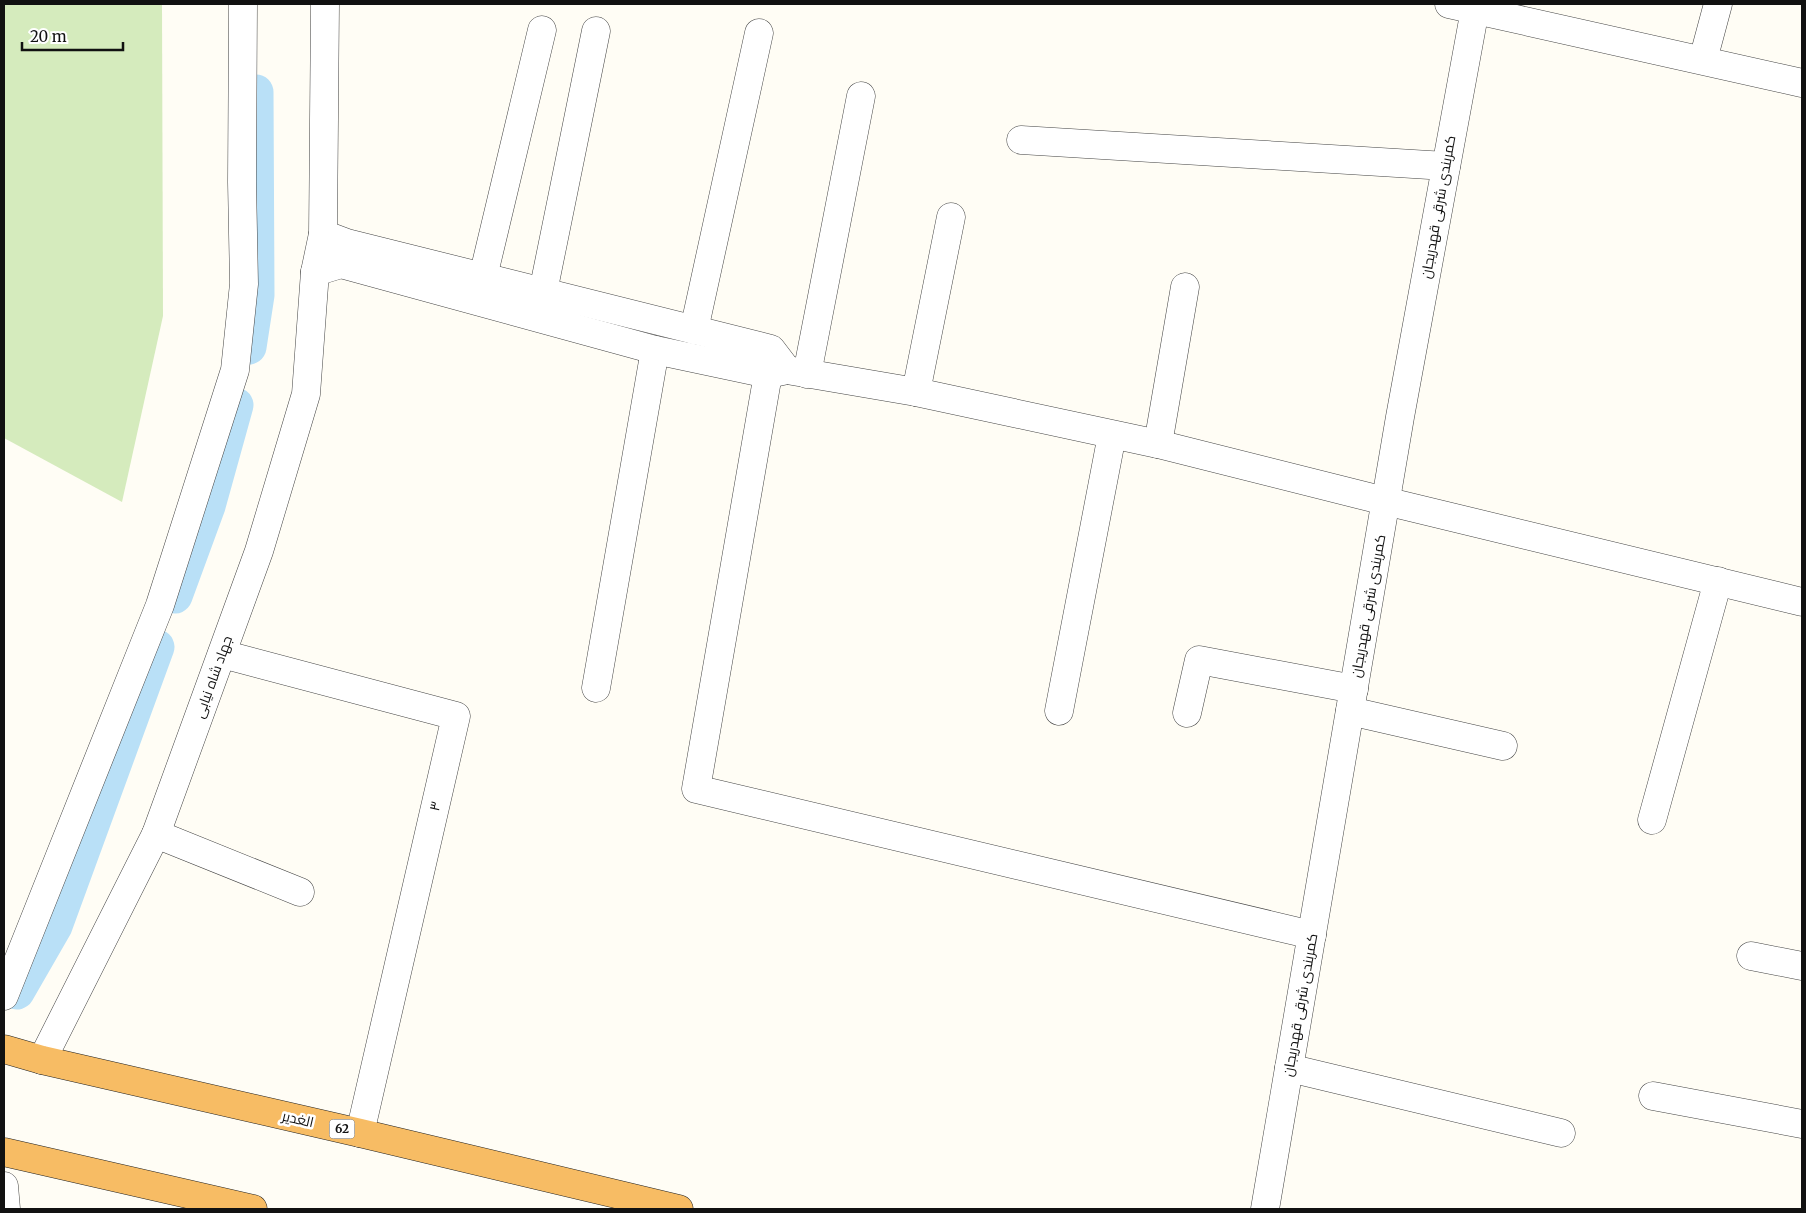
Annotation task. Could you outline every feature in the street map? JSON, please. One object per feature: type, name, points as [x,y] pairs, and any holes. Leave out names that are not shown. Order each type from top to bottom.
[{"type":"highway","name":"الغدیر","points":[[4,1049],[42,1060],[679,1209]]},
{"type":"highway","points":[[4,1152],[253,1209]]},
{"type":"street","points":[[4,996],[160,605],[235,370],[244,284],[242,182],[243,4]]},
{"type":"street","name":"جهاد شاه نیابی","points":[[42,1060],[156,834],[259,552],[306,394],[315,272],[323,234],[325,4]]},
{"type":"street","points":[[1703,60],[1718,4]]},
{"type":"street","points":[[1467,5],[1802,83]]},
{"type":"street","name":"کمربندی شرقی قهدریجان","points":[[1265,1209],[1385,501],[1446,166],[1467,5]]},
{"type":"street","points":[[483,277],[542,30]]},
{"type":"street","points":[[543,292],[596,31]]},
{"type":"street","points":[[694,330],[759,33]]},
{"type":"street","points":[[861,96],[787,373],[696,788],[1312,935]]},
{"type":"street","points":[[1022,140],[1446,166]]},
{"type":"street","points":[[916,392],[951,217]]},
{"type":"street","points":[[323,234],[347,243],[771,349],[787,373]]},
{"type":"street","points":[[315,272],[341,264],[655,350],[787,373],[916,392],[1158,444],[1802,602]]},
{"type":"street","points":[[1158,444],[1185,288]]},
{"type":"street","points":[[596,688],[655,350]]},
{"type":"street","points":[[1059,711],[1112,435]]},
{"type":"street","points":[[1652,820],[1718,581]]},
{"type":"street","name":"۳","points":[[222,654],[456,716],[360,1133]]},
{"type":"street","points":[[1187,713],[1199,660],[1352,700],[1503,746]]},
{"type":"street","points":[[156,834],[300,892]]},
{"type":"street","points":[[1751,956],[1802,966]]},
{"type":"street","points":[[1289,1068],[1561,1133]]},
{"type":"street","points":[[1653,1096],[1802,1124]]},
{"type":"street","points":[[4,1186],[6,1209]]},
{"type":"green space","points":[[4,4],[162,4],[163,316],[122,502],[4,438]]},
{"type":"waterway","points":[[249,347],[257,295],[256,92]]},
{"type":"waterway","points":[[175,596],[208,506],[236,405]]},
{"type":"waterway","points":[[17,992],[55,926],[157,647]]}]
